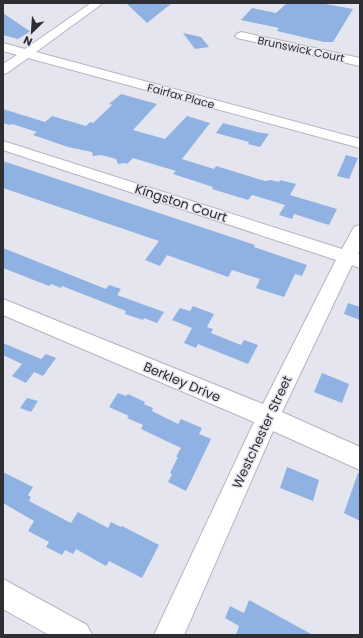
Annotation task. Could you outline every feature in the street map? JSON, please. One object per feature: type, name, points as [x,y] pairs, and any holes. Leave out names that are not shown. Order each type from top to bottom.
[{"type":"street","points":[[3,70],[98,3]]},
{"type":"street","name":"Brunswick Court","points":[[242,36],[360,62]]},
{"type":"street","name":"Fairfax Place","points":[[3,48],[360,144]]},
{"type":"street","name":"Kingston Court","points":[[3,146],[353,259]]},
{"type":"street","name":"Westchester Street","points":[[169,635],[268,417],[353,259],[360,231]]},
{"type":"street","name":"Berkley Drive","points":[[3,307],[268,417],[360,459]]},
{"type":"street","points":[[3,593],[77,635]]},
{"type":"building","points":[[126,3],[172,3],[147,23]]},
{"type":"building","points":[[287,3],[320,3],[353,9],[333,42],[324,42],[277,31],[279,28],[241,20],[252,8],[276,13]]},
{"type":"building","points":[[3,13],[31,31],[18,39],[3,35]]},
{"type":"building","points":[[183,33],[201,37],[209,47],[195,49]]},
{"type":"building","points":[[121,94],[157,104],[133,130],[165,139],[187,116],[210,123],[182,159],[214,169],[216,166],[265,181],[271,180],[279,182],[280,180],[296,184],[290,195],[337,209],[329,225],[294,214],[292,219],[279,215],[285,205],[252,195],[248,200],[212,189],[213,187],[173,174],[176,171],[133,158],[127,164],[118,164],[116,159],[101,155],[93,156],[92,152],[68,147],[33,135],[37,132],[12,124],[10,125],[3,123],[3,109],[45,122],[52,116],[86,126],[90,122],[93,123],[112,105],[109,104]]},
{"type":"building","points":[[223,123],[269,134],[260,147],[248,144],[249,142],[216,133]]},
{"type":"building","points":[[346,155],[358,158],[349,179],[337,176]]},
{"type":"building","points":[[3,161],[255,245],[254,247],[307,265],[302,276],[295,274],[284,297],[256,288],[260,279],[232,270],[228,277],[167,255],[160,266],[145,260],[159,241],[3,188]]},
{"type":"building","points":[[3,248],[106,289],[109,285],[121,289],[117,295],[164,312],[157,323],[144,318],[143,320],[125,314],[126,311],[62,286],[61,288],[51,284],[49,286],[3,268]]},
{"type":"building","points":[[348,303],[360,307],[360,320],[344,314]]},
{"type":"building","points":[[193,306],[214,314],[207,327],[213,329],[211,333],[241,345],[244,340],[258,345],[248,364],[198,344],[196,348],[184,343],[192,328],[172,320],[180,308],[190,311]]},
{"type":"building","points":[[3,343],[41,359],[46,354],[56,358],[43,376],[34,372],[26,383],[12,376],[22,364],[3,355]]},
{"type":"building","points":[[322,373],[349,384],[342,403],[314,392]]},
{"type":"building","points":[[118,393],[126,396],[128,394],[145,402],[144,404],[153,408],[152,411],[178,424],[181,419],[202,428],[199,434],[211,439],[186,491],[168,482],[172,474],[170,473],[178,457],[176,457],[181,448],[141,429],[143,425],[127,418],[129,416],[109,407]]},
{"type":"building","points":[[27,398],[38,401],[31,412],[20,408]]},
{"type":"building","points":[[287,467],[319,480],[313,501],[280,488]]},
{"type":"building","points":[[3,472],[33,487],[28,495],[31,497],[29,501],[71,523],[78,512],[108,528],[111,522],[121,527],[122,526],[159,545],[142,578],[109,561],[106,566],[76,549],[73,554],[65,550],[62,555],[46,547],[49,542],[28,531],[34,521],[3,503]]},
{"type":"building","points":[[358,473],[360,473],[360,521],[344,513]]},
{"type":"building","points":[[249,600],[313,635],[236,635],[239,626],[225,618],[230,606],[244,613]]}]
